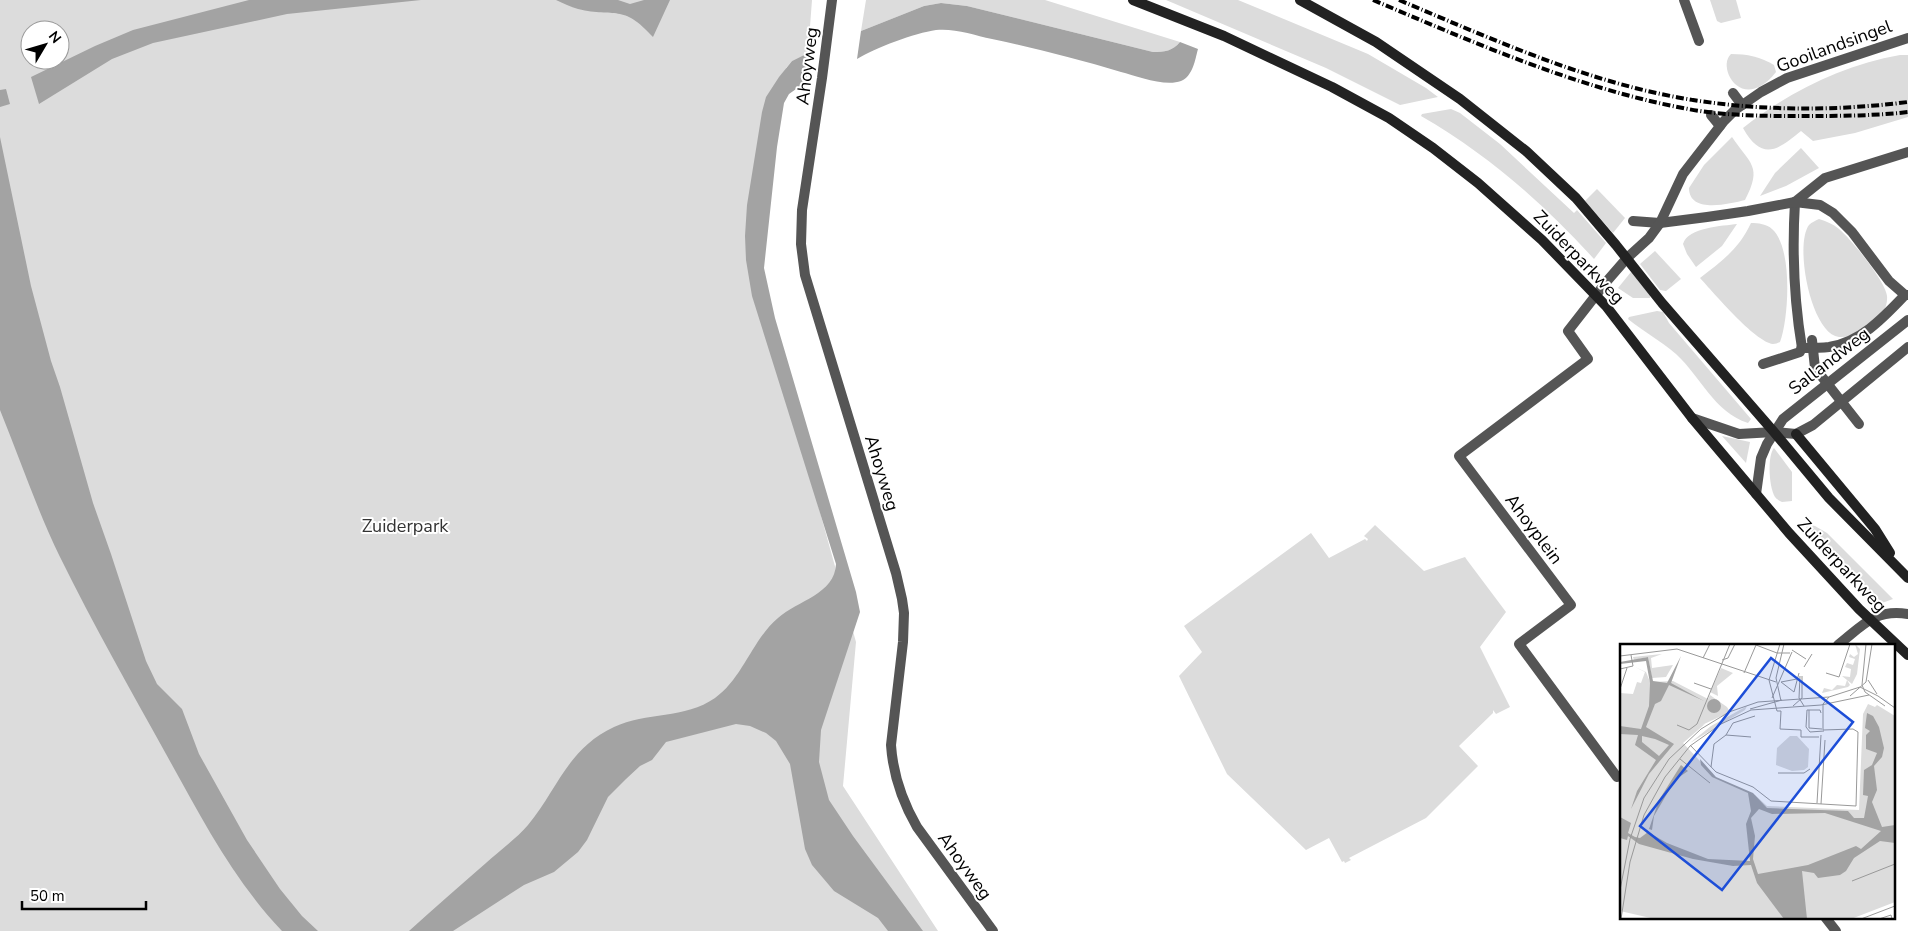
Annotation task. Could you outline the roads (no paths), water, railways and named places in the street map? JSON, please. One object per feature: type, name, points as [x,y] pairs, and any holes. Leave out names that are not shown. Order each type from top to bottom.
[{"type":"main road","name":"Zuiderparkweg","points":[[1133,0],[1189,21],[1272,57],[1390,118],[1455,164],[1478,183],[1542,240],[1596,295],[1692,418],[1789,533],[1892,644]]},
{"type":"main road","name":"Zuiderparkweg","points":[[1300,0],[1383,47],[1460,99],[1519,146],[1576,198],[1662,303],[1829,498],[1908,578]]},
{"type":"main road","points":[[1796,434],[1875,529],[1898,567]]},
{"type":"main road","name":"Zuiderparkweg","points":[[1896,648],[1908,655]]},
{"type":"street","name":"Ahoyweg","points":[[832,0],[802,210],[803,262],[848,417],[900,584],[904,626],[892,732],[894,772],[902,799],[917,827],[993,931]]},
{"type":"street","points":[[1684,0],[1699,41]]},
{"type":"street","name":"Gooilandsingel","points":[[1576,320],[1627,258],[1649,238],[1660,222],[1683,174],[1720,126],[1742,105],[1787,78],[1908,38]]},
{"type":"street","points":[[1733,93],[1742,105]]},
{"type":"street","points":[[1711,115],[1720,126]]},
{"type":"street","points":[[1763,364],[1800,352],[1802,347],[1796,309],[1795,202],[1825,178],[1908,152]]},
{"type":"street","points":[[1633,221],[1660,222],[1748,211],[1795,202],[1820,206],[1833,213],[1852,232],[1889,281],[1906,295]]},
{"type":"street","name":"Sallandweg","points":[[1802,347],[1830,347],[1854,340],[1882,319],[1906,295]]},
{"type":"street","name":"Ahoyplein","points":[[1576,320],[1568,331],[1588,360],[1459,456],[1571,606],[1519,644],[1617,777]]},
{"type":"street","name":"Sallandweg","points":[[1756,494],[1761,458],[1767,444],[1783,419],[1908,320]]},
{"type":"street","points":[[1812,340],[1815,368],[1859,424]]},
{"type":"street","points":[[1692,418],[1739,434],[1774,432],[1796,434],[1813,425],[1908,348]]},
{"type":"street","points":[[1839,644],[1869,619],[1880,615],[1908,614]]},
{"type":"street","points":[[1826,918],[1836,931]]},
{"type":"railway","points":[[1373,0],[1489,48],[1567,77],[1607,90],[1688,109],[1774,116],[1908,112]]},
{"type":"railway","points":[[1399,0],[1543,59],[1580,72],[1655,93],[1719,104],[1773,108],[1854,107],[1908,102]]},
{"type":"park label","name":"Zuiderpark","points":[[405,526]]}]
